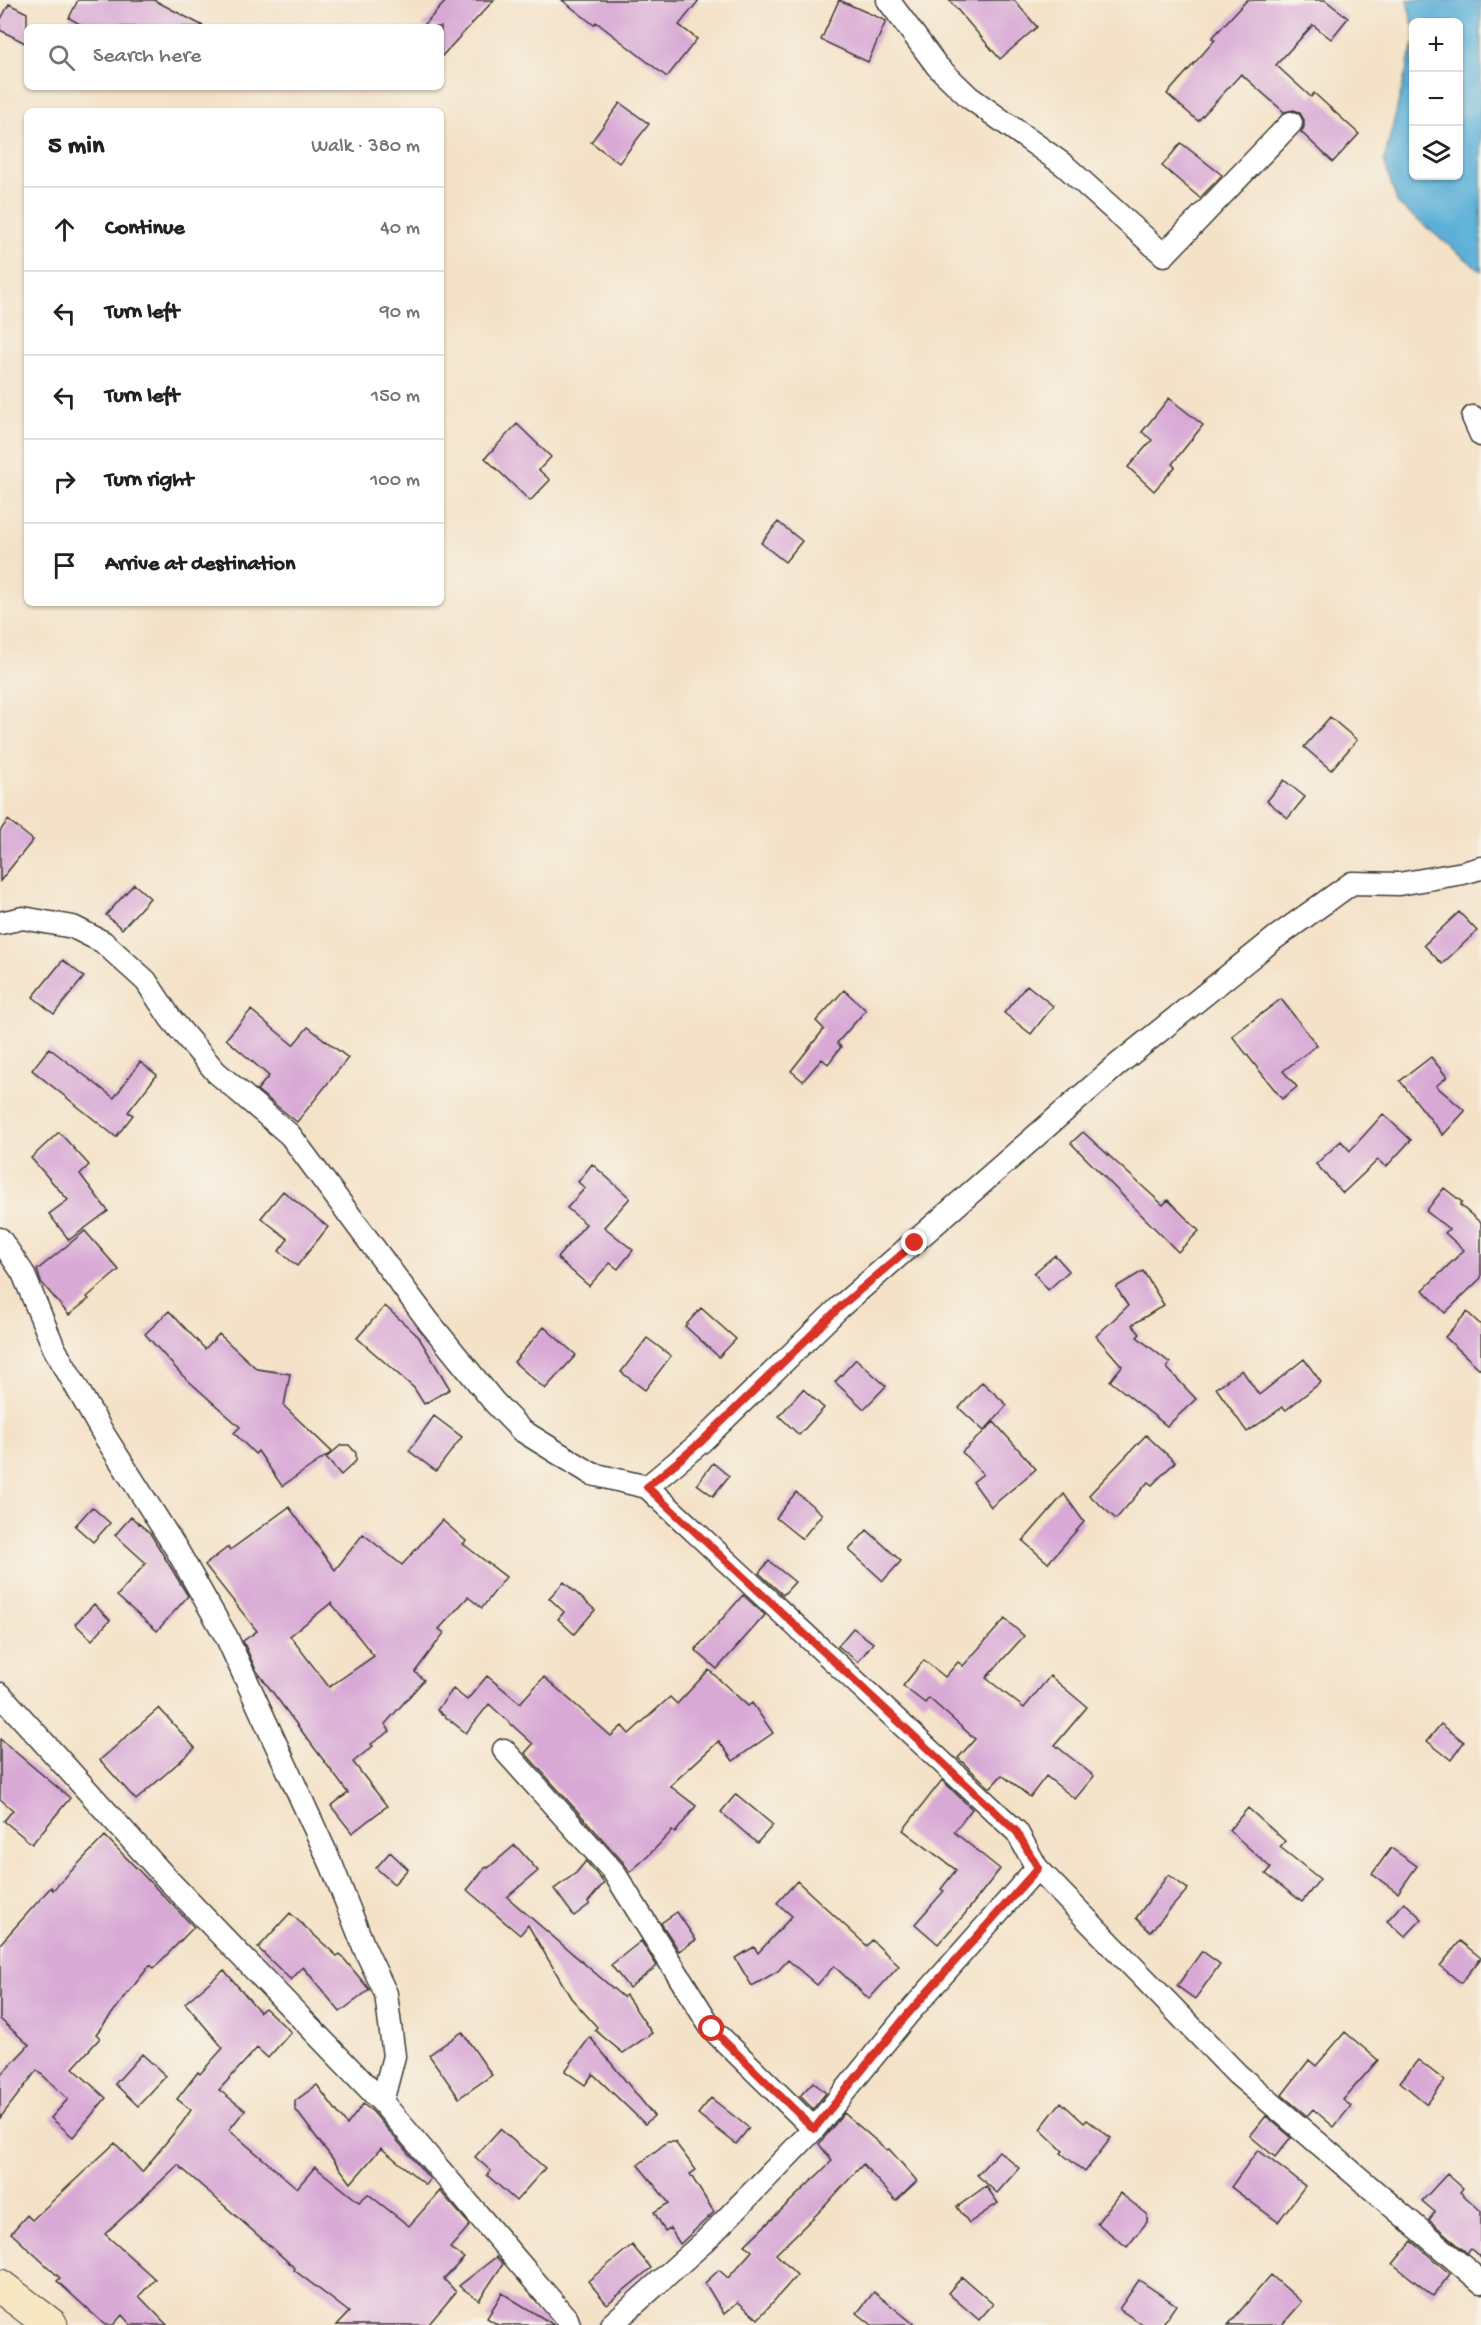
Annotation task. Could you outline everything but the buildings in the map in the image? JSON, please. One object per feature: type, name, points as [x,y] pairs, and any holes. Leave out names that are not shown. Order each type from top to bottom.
[{"type":"street","points":[[888,0],[937,66],[969,97],[1064,165],[1164,255],[1291,123]]},
{"type":"street","points":[[647,1487],[701,1442],[840,1307],[1116,1066],[1275,938],[1352,883],[1399,884],[1481,868]]},
{"type":"street","points":[[0,923],[23,918],[73,927],[104,942],[146,981],[171,1019],[216,1072],[290,1135],[429,1322],[494,1402],[521,1430],[592,1474],[647,1487],[1017,1832],[1038,1868],[1238,2074],[1481,2282]]},
{"type":"street","points":[[0,1239],[23,1273],[54,1348],[65,1368],[104,1435],[177,1550],[227,1638],[332,1866],[386,1994],[394,2056],[382,2102]]},
{"type":"street","points":[[0,1694],[170,1881],[382,2102],[567,2319],[569,2325]]},
{"type":"street","points":[[504,1750],[613,1872],[712,2029],[814,2129]]},
{"type":"street","points":[[611,2325],[705,2241],[814,2129],[907,2015],[1038,1868]]},
{"type":"street","points":[[0,2286],[51,2325]]},
{"type":"water","points":[[1407,0],[1481,0],[1481,271],[1398,204],[1384,161],[1409,60],[1409,180],[1463,180],[1463,18],[1411,18]]},
{"type":"route","points":[[712,2029],[814,2129],[907,2015],[1038,1868],[1017,1832],[647,1487],[701,1442],[840,1307],[915,1243]]}]
